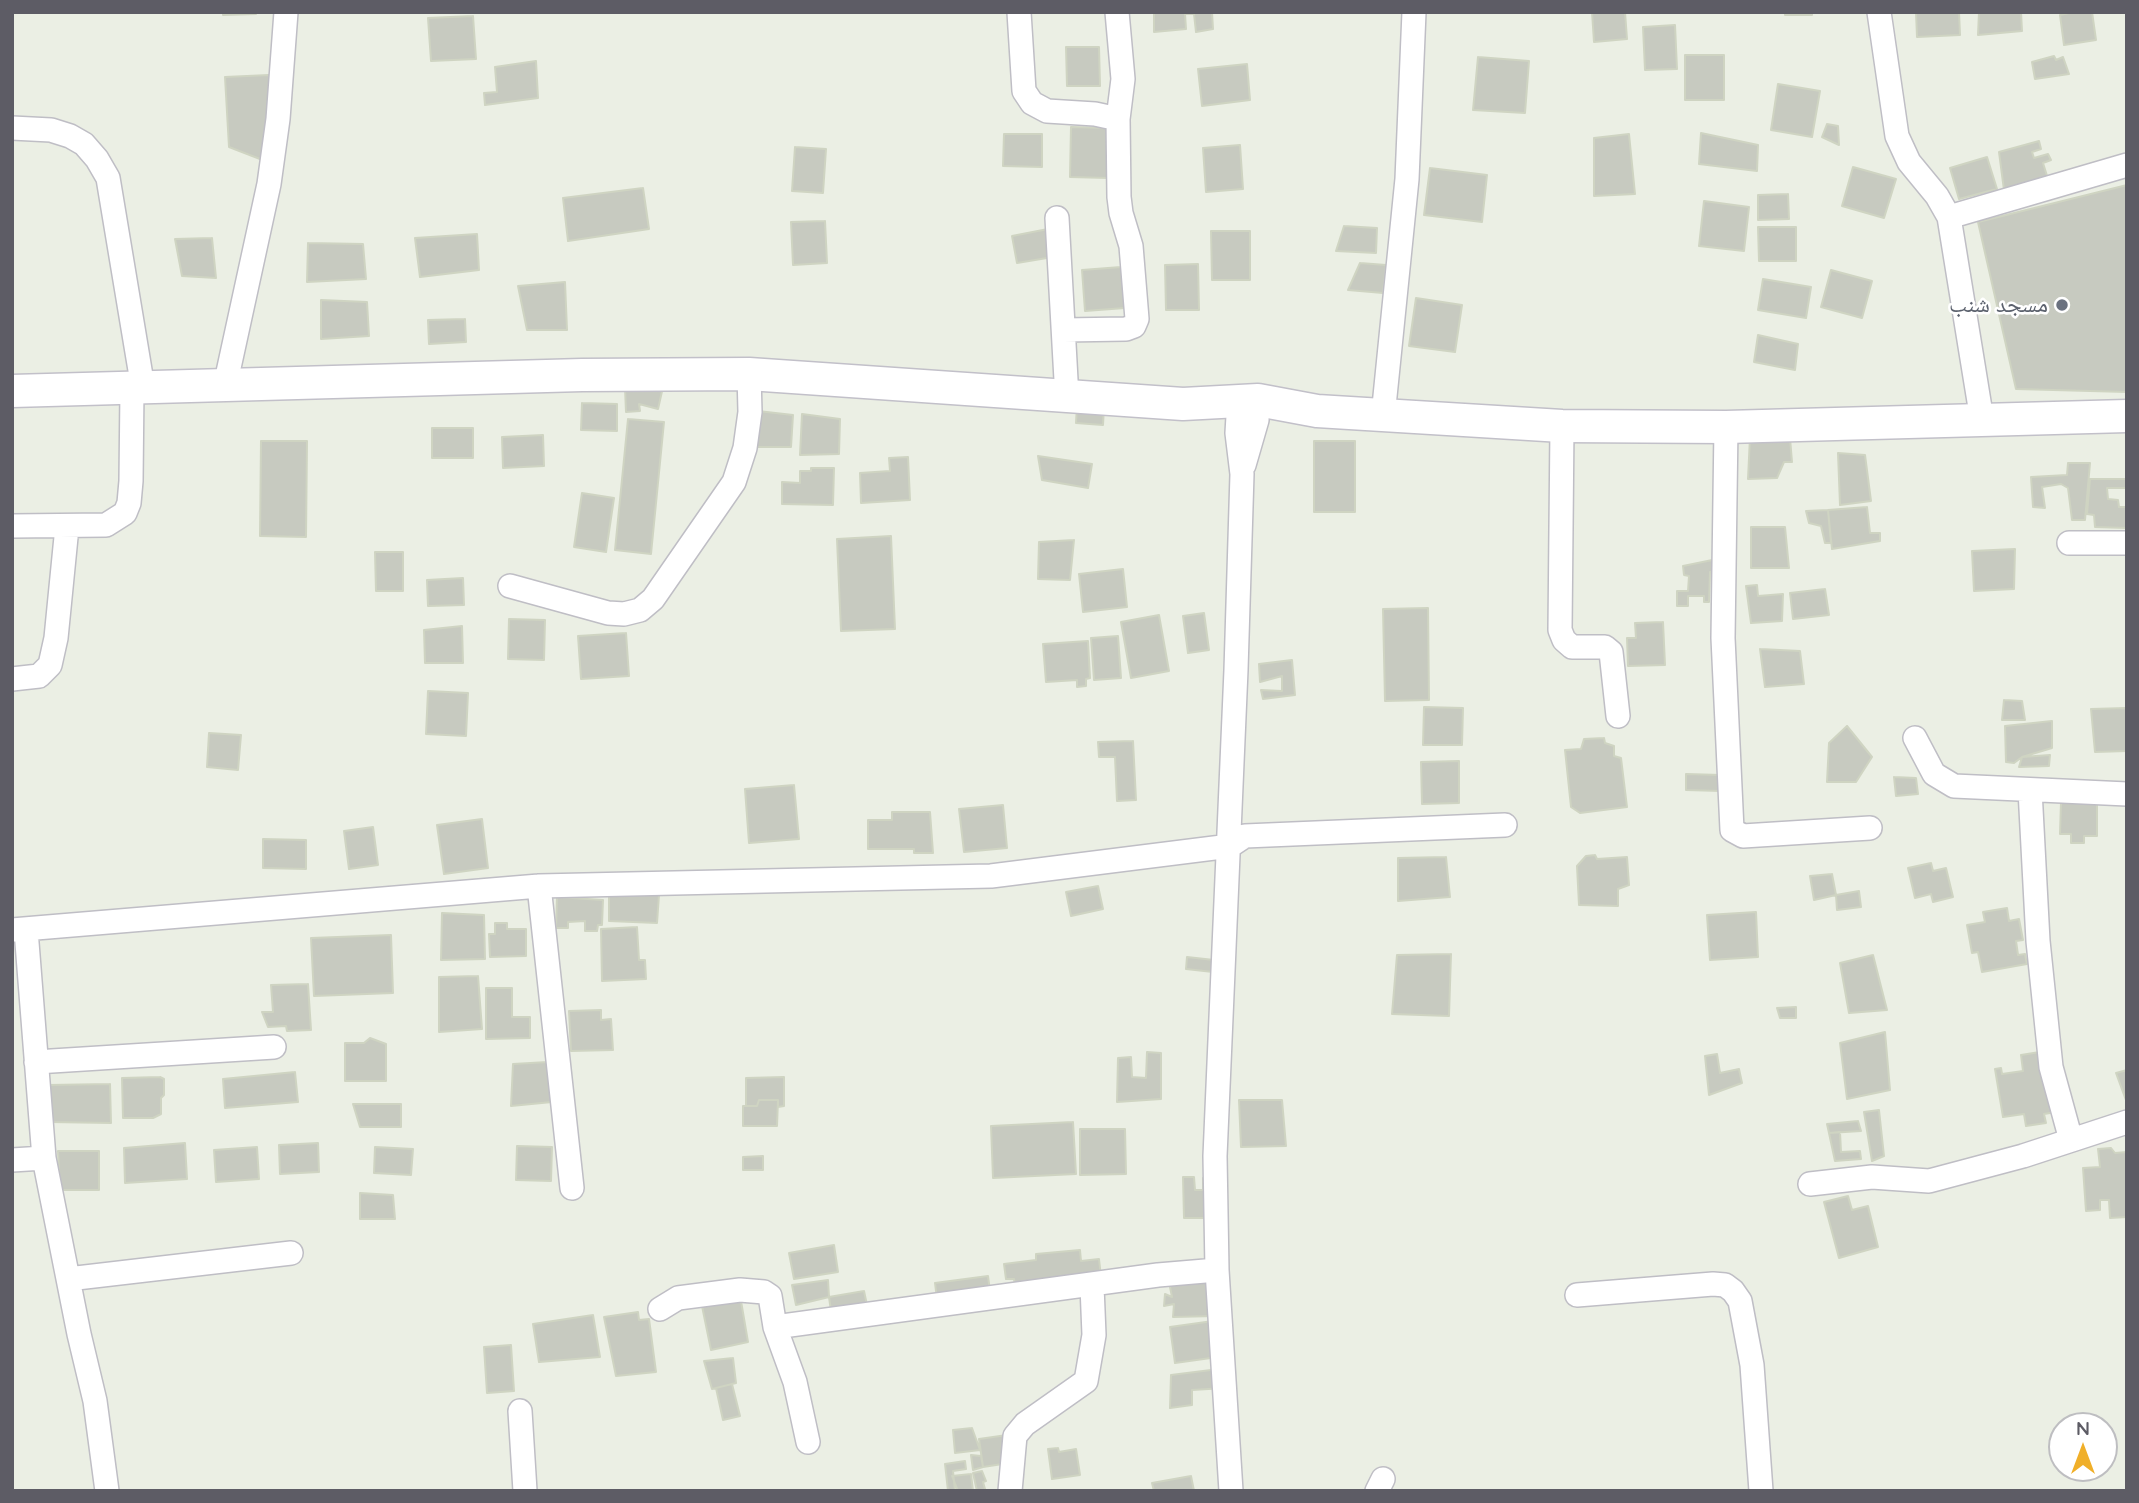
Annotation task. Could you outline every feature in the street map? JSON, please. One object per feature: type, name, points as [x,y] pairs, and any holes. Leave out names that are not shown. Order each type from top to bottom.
[{"type":"street","points":[[225,386],[269,184],[279,107],[286,12]]},
{"type":"street","points":[[1019,12],[1024,91],[1032,103],[1047,111],[1095,114],[1118,119]]},
{"type":"street","points":[[1064,330],[1126,329],[1134,326],[1137,319],[1131,246],[1121,213],[1118,119],[1123,79],[1118,12]]},
{"type":"street","points":[[1383,416],[1407,179],[1414,12]]},
{"type":"street","points":[[1879,12],[1897,136],[1909,162],[1937,196],[1949,217],[1982,420]]},
{"type":"street","points":[[12,128],[51,130],[70,136],[84,144],[97,159],[107,178],[113,198],[137,389],[130,503],[125,513],[106,525],[12,526]]},
{"type":"street","points":[[1949,217],[2127,165]]},
{"type":"street","points":[[1056,218],[1067,398]]},
{"type":"street","points":[[509,586],[608,613],[624,614],[640,610],[653,599],[734,482],[745,448],[750,412],[749,374]]},
{"type":"street","points":[[12,391],[582,375],[749,374],[1248,409],[1286,419],[1317,411],[1562,426],[1726,427],[2127,416]]},
{"type":"street","points":[[1231,1491],[1217,1270],[1214,1156],[1230,846],[1242,474],[1248,409]]},
{"type":"street","points":[[1562,426],[1560,630],[1564,640],[1572,647],[1605,647],[1611,652],[1618,716]]},
{"type":"street","points":[[1726,427],[1723,638],[1732,830],[1743,836],[1870,828]]},
{"type":"street","points":[[12,679],[39,676],[50,665],[56,638],[67,527]]},
{"type":"street","points":[[2069,543],[2127,543]]},
{"type":"street","points":[[1914,738],[1934,774],[1946,783],[1963,788],[2127,794]]},
{"type":"street","points":[[2030,790],[2038,941],[2051,1067],[2071,1140]]},
{"type":"street","points":[[107,1491],[95,1401],[44,1158],[36,1062],[19,930],[539,886],[991,876],[1230,846],[1245,836],[1505,825]]},
{"type":"street","points":[[539,886],[572,1188]]},
{"type":"street","points":[[36,1062],[274,1047]]},
{"type":"street","points":[[1810,1184],[1872,1177],[1929,1181],[2127,1122]]},
{"type":"street","points":[[12,1160],[44,1158]]},
{"type":"street","points":[[68,1279],[291,1253]]},
{"type":"street","points":[[775,1326],[1217,1270]]},
{"type":"street","points":[[1577,1295],[1713,1284],[1725,1284],[1733,1291],[1740,1301],[1752,1365],[1761,1491]]},
{"type":"street","points":[[1010,1491],[1015,1436],[1025,1424],[1086,1381],[1094,1335],[1092,1286]]},
{"type":"street","points":[[660,1309],[678,1298],[740,1290],[764,1292],[770,1296],[775,1326],[795,1382],[808,1442]]},
{"type":"street","points":[[520,1411],[525,1491]]},
{"type":"building","points":[[223,12],[256,12],[256,14],[223,15]]},
{"type":"building","points":[[1154,12],[1212,12],[1213,29],[1196,32],[1194,14],[1185,14],[1186,29],[1154,32]]},
{"type":"building","points":[[1592,12],[1625,12],[1627,39],[1594,42]]},
{"type":"building","points":[[1785,12],[1812,12],[1812,15],[1785,15]]},
{"type":"building","points":[[1916,12],[1959,12],[1960,35],[1917,37]]},
{"type":"building","points":[[1979,12],[2021,12],[2022,31],[1978,35]]},
{"type":"building","points":[[2092,12],[2096,40],[2064,45],[2060,15]]},
{"type":"building","points":[[473,16],[476,59],[431,61],[428,18]]},
{"type":"building","points":[[1675,25],[1677,69],[1645,70],[1643,27]]},
{"type":"building","points":[[1066,47],[1099,47],[1100,86],[1067,86]]},
{"type":"building","points":[[1685,55],[1724,55],[1724,100],[1685,100]]},
{"type":"building","points":[[2054,56],[2056,60],[2063,57],[2069,74],[2035,79],[2032,62]]},
{"type":"building","points":[[1478,57],[1529,61],[1525,113],[1473,110]]},
{"type":"building","points":[[536,61],[538,98],[485,105],[484,93],[497,92],[495,67]]},
{"type":"building","points":[[1247,64],[1250,100],[1202,106],[1198,69]]},
{"type":"building","points":[[269,75],[271,130],[260,159],[229,147],[225,77]]},
{"type":"building","points":[[1778,84],[1820,91],[1812,137],[1771,130]]},
{"type":"building","points":[[1827,124],[1838,126],[1839,145],[1822,137]]},
{"type":"building","points":[[1071,127],[1109,128],[1108,178],[1070,177]]},
{"type":"building","points":[[1701,133],[1758,145],[1757,171],[1699,164]]},
{"type":"building","points":[[1004,134],[1042,134],[1042,167],[1003,166]]},
{"type":"building","points":[[1629,134],[1635,194],[1594,196],[1594,138]]},
{"type":"building","points":[[2039,141],[2041,149],[2032,152],[2034,158],[2048,154],[2051,160],[2043,163],[2048,179],[2004,190],[1999,152]]},
{"type":"building","points":[[1240,145],[1243,189],[1206,192],[1203,148]]},
{"type":"building","points":[[795,147],[826,149],[823,193],[792,191]]},
{"type":"building","points":[[1987,157],[1997,189],[1959,199],[1950,168]]},
{"type":"building","points":[[1853,167],[1896,179],[1884,218],[1842,206]]},
{"type":"building","points":[[1430,168],[1487,175],[1482,222],[1424,215]]},
{"type":"building","name":"مسجد شنب","points":[[2127,185],[2127,392],[2016,389],[1978,222]]},
{"type":"building","points":[[643,188],[649,229],[568,241],[563,198]]},
{"type":"building","points":[[1788,194],[1789,219],[1758,220],[1758,195]]},
{"type":"building","points":[[1704,201],[1749,207],[1744,251],[1699,246]]},
{"type":"building","points":[[825,221],[827,263],[793,265],[791,222]]},
{"type":"building","points":[[1344,226],[1377,228],[1376,253],[1336,251]]},
{"type":"building","points":[[1758,227],[1796,227],[1796,261],[1759,261]]},
{"type":"building","points":[[1048,229],[1053,257],[1017,263],[1012,236]]},
{"type":"building","points":[[1211,231],[1250,231],[1250,280],[1212,280]]},
{"type":"building","points":[[477,234],[479,270],[420,277],[415,238]]},
{"type":"building","points":[[212,238],[216,278],[182,276],[175,239]]},
{"type":"building","points":[[308,243],[363,244],[366,279],[307,282]]},
{"type":"building","points":[[1360,263],[1386,265],[1383,293],[1348,290]]},
{"type":"building","points":[[1198,264],[1199,310],[1166,310],[1165,265]]},
{"type":"building","points":[[1121,267],[1125,308],[1085,311],[1082,270]]},
{"type":"building","points":[[1831,270],[1872,281],[1862,318],[1821,307]]},
{"type":"building","points":[[1763,279],[1811,287],[1806,318],[1758,310]]},
{"type":"building","points":[[565,282],[567,330],[527,330],[518,286]]},
{"type":"building","points":[[1416,298],[1462,305],[1455,352],[1409,346]]},
{"type":"building","points":[[321,300],[367,302],[369,336],[321,339]]},
{"type":"building","points":[[465,319],[466,342],[429,344],[428,320]]},
{"type":"building","points":[[1758,335],[1798,344],[1795,370],[1754,362]]},
{"type":"building","points":[[663,387],[658,409],[639,404],[640,411],[626,412],[625,388]]},
{"type":"building","points":[[582,403],[617,404],[617,431],[581,430]]},
{"type":"building","points":[[1077,405],[1104,407],[1103,425],[1076,423]]},
{"type":"building","points":[[758,411],[793,415],[791,447],[757,447]]},
{"type":"building","points":[[802,414],[840,419],[839,454],[800,455]]},
{"type":"building","points":[[628,419],[664,422],[651,554],[615,550]]},
{"type":"building","points":[[432,428],[473,428],[473,458],[432,458]]},
{"type":"building","points":[[543,435],[544,466],[503,468],[502,437]]},
{"type":"building","points":[[1750,437],[1790,438],[1792,462],[1784,462],[1777,478],[1748,479]]},
{"type":"building","points":[[261,441],[307,441],[306,537],[260,536]]},
{"type":"building","points":[[1314,441],[1355,441],[1355,512],[1314,512]]},
{"type":"building","points":[[1838,453],[1865,455],[1871,501],[1840,505]]},
{"type":"building","points":[[1038,456],[1092,464],[1088,488],[1042,480]]},
{"type":"building","points":[[908,457],[910,500],[861,503],[860,473],[890,471],[889,458]]},
{"type":"building","points":[[2068,463],[2090,463],[2085,520],[2072,520],[2068,488],[2061,484],[2042,487],[2045,508],[2033,507],[2031,477],[2067,475]]},
{"type":"building","points":[[811,468],[834,468],[833,505],[782,504],[782,482],[800,483],[800,471],[811,471]]},
{"type":"building","points":[[2090,479],[2127,479],[2127,488],[2107,488],[2108,499],[2118,500],[2119,507],[2127,507],[2127,528],[2095,527],[2094,515],[2087,514]]},
{"type":"building","points":[[582,493],[614,498],[606,552],[574,547]]},
{"type":"building","points":[[1867,507],[1870,533],[1880,533],[1880,541],[1832,549],[1828,510]]},
{"type":"building","points":[[1828,510],[1831,543],[1825,543],[1821,526],[1809,523],[1806,511]]},
{"type":"building","points":[[1751,527],[1785,527],[1789,568],[1751,568]]},
{"type":"building","points":[[891,536],[895,629],[841,631],[837,539]]},
{"type":"building","points":[[1074,540],[1070,580],[1038,579],[1039,542]]},
{"type":"building","points":[[2015,549],[2014,589],[1974,591],[1972,551]]},
{"type":"building","points":[[375,552],[403,552],[403,591],[376,591]]},
{"type":"building","points":[[1722,558],[1724,571],[1710,572],[1709,602],[1704,602],[1704,596],[1688,596],[1688,606],[1677,606],[1677,591],[1688,591],[1689,576],[1684,575],[1683,566]]},
{"type":"building","points":[[1123,569],[1127,607],[1083,612],[1079,574]]},
{"type":"building","points":[[463,578],[464,605],[428,606],[427,580]]},
{"type":"building","points":[[1757,585],[1758,596],[1783,594],[1782,621],[1751,623],[1746,586]]},
{"type":"building","points":[[1825,589],[1829,615],[1793,619],[1790,593]]},
{"type":"building","points":[[1428,608],[1429,700],[1385,701],[1383,609]]},
{"type":"building","points":[[1204,613],[1209,650],[1188,653],[1183,616]]},
{"type":"building","points":[[1159,615],[1169,671],[1131,678],[1121,622]]},
{"type":"building","points":[[509,619],[545,620],[544,660],[508,659]]},
{"type":"building","points":[[1663,622],[1665,665],[1628,666],[1627,638],[1636,638],[1635,623]]},
{"type":"building","points":[[462,626],[463,663],[425,663],[424,630]]},
{"type":"building","points":[[626,633],[629,676],[581,679],[578,636]]},
{"type":"building","points":[[1118,636],[1121,678],[1094,680],[1091,638]]},
{"type":"building","points":[[1088,641],[1090,678],[1086,679],[1086,686],[1077,687],[1077,680],[1046,682],[1043,644]]},
{"type":"building","points":[[1760,649],[1800,651],[1804,684],[1765,687]]},
{"type":"building","points":[[1292,660],[1295,695],[1263,699],[1261,690],[1282,691],[1282,676],[1260,682],[1259,664]]},
{"type":"building","points":[[428,691],[468,693],[466,736],[426,734]]},
{"type":"building","points":[[2004,700],[2022,701],[2025,720],[2002,720]]},
{"type":"building","points":[[1424,707],[1463,708],[1462,745],[1423,745]]},
{"type":"building","points":[[2127,708],[2127,751],[2095,752],[2091,709]]},
{"type":"building","points":[[2052,721],[2052,748],[2022,757],[2014,763],[2006,762],[2005,726]]},
{"type":"building","points":[[1847,726],[1872,757],[1856,782],[1827,782],[1829,743]]},
{"type":"building","points":[[209,733],[241,735],[238,770],[207,767]]},
{"type":"building","points":[[1604,738],[1605,743],[1614,746],[1614,756],[1621,758],[1627,807],[1580,813],[1571,807],[1565,750],[1581,749],[1584,739]]},
{"type":"building","points":[[1133,741],[1136,800],[1117,801],[1115,757],[1099,757],[1098,742]]},
{"type":"building","points":[[2050,755],[2049,766],[2019,767],[2022,757]]},
{"type":"building","points":[[1459,761],[1459,803],[1422,804],[1421,762]]},
{"type":"building","points":[[1686,774],[1721,775],[1721,791],[1686,790]]},
{"type":"building","points":[[1894,777],[1916,778],[1918,794],[1896,796]]},
{"type":"building","points":[[794,785],[799,839],[749,843],[745,789]]},
{"type":"building","points":[[2061,802],[2097,802],[2097,836],[2084,836],[2084,843],[2071,843],[2071,834],[2060,834]]},
{"type":"building","points":[[1003,805],[1007,848],[964,852],[959,809]]},
{"type":"building","points":[[892,812],[930,812],[933,853],[914,853],[914,849],[868,849],[868,820],[892,820]]},
{"type":"building","points":[[482,819],[488,868],[444,874],[437,825]]},
{"type":"building","points":[[373,827],[378,865],[349,869],[344,831]]},
{"type":"building","points":[[263,839],[306,840],[306,869],[263,868]]},
{"type":"building","points":[[1595,855],[1597,859],[1627,857],[1629,885],[1618,889],[1618,906],[1579,905],[1577,866],[1586,856]]},
{"type":"building","points":[[1446,857],[1450,897],[1398,901],[1398,858]]},
{"type":"building","points":[[1931,863],[1933,871],[1946,868],[1953,897],[1933,902],[1931,894],[1915,898],[1908,868]]},
{"type":"building","points":[[1832,874],[1836,895],[1814,900],[1810,876]]},
{"type":"building","points":[[1098,886],[1103,909],[1071,916],[1066,892]]},
{"type":"building","points":[[1859,891],[1861,907],[1837,910],[1836,895]]},
{"type":"building","points":[[609,895],[659,895],[657,923],[609,921]]},
{"type":"building","points":[[557,897],[603,900],[602,925],[598,925],[597,931],[585,931],[585,921],[568,922],[568,928],[556,928]]},
{"type":"building","points":[[2007,908],[2009,921],[2019,919],[2023,940],[2016,941],[2018,955],[2025,954],[2027,964],[1982,972],[1978,952],[1972,953],[1967,925],[1985,922],[1983,912]]},
{"type":"building","points":[[1756,912],[1758,957],[1710,960],[1707,915]]},
{"type":"building","points":[[442,913],[484,915],[485,959],[441,960]]},
{"type":"building","points":[[495,923],[507,923],[507,929],[526,929],[526,956],[490,957],[489,934],[495,934]]},
{"type":"building","points":[[637,927],[639,960],[645,960],[646,979],[602,981],[601,929]]},
{"type":"building","points":[[391,935],[393,993],[314,996],[311,938]]},
{"type":"building","points":[[1451,954],[1449,1016],[1392,1014],[1397,955]]},
{"type":"building","points":[[1873,955],[1887,1010],[1849,1013],[1840,963]]},
{"type":"building","points":[[1187,957],[1214,960],[1213,972],[1186,969]]},
{"type":"building","points":[[478,976],[482,1029],[439,1032],[439,977]]},
{"type":"building","points":[[308,984],[311,1030],[287,1031],[286,1026],[268,1027],[262,1012],[273,1012],[271,985]]},
{"type":"building","points":[[486,988],[512,988],[512,1017],[530,1017],[530,1038],[486,1039]]},
{"type":"building","points":[[1796,1007],[1796,1018],[1780,1018],[1777,1008]]},
{"type":"building","points":[[601,1010],[601,1020],[611,1019],[613,1050],[571,1051],[569,1011]]},
{"type":"building","points":[[1885,1032],[1890,1090],[1847,1099],[1840,1043]]},
{"type":"building","points":[[370,1038],[386,1044],[386,1081],[345,1081],[345,1043],[364,1043]]},
{"type":"building","points":[[2046,1051],[2056,1112],[2044,1114],[2046,1123],[2026,1126],[2024,1114],[2003,1117],[1995,1069],[2001,1068],[2002,1074],[2023,1071],[2021,1055]]},
{"type":"building","points":[[1147,1052],[1161,1053],[1161,1099],[1117,1102],[1118,1058],[1131,1057],[1132,1077],[1146,1078]]},
{"type":"building","points":[[1717,1054],[1720,1073],[1739,1069],[1742,1083],[1709,1095],[1705,1056]]},
{"type":"building","points":[[548,1062],[552,1102],[511,1106],[513,1064]]},
{"type":"building","points":[[2127,1070],[2127,1103],[2116,1073]]},
{"type":"building","points":[[295,1072],[298,1102],[225,1108],[223,1079]]},
{"type":"building","points":[[784,1077],[784,1106],[778,1107],[778,1100],[759,1100],[757,1106],[746,1106],[746,1078]]},
{"type":"building","points":[[122,1078],[164,1079],[161,1114],[153,1118],[123,1118]]},
{"type":"building","points":[[110,1084],[111,1123],[50,1122],[49,1085]]},
{"type":"building","points":[[759,1100],[778,1100],[777,1126],[743,1126],[743,1106],[757,1106]]},
{"type":"building","points":[[1239,1100],[1282,1100],[1286,1146],[1241,1147]]},
{"type":"building","points":[[353,1104],[401,1104],[401,1127],[360,1127]]},
{"type":"building","points":[[1879,1110],[1884,1156],[1872,1161],[1864,1112]]},
{"type":"building","points":[[1858,1121],[1861,1131],[1829,1133],[1827,1124]]},
{"type":"building","points":[[1073,1122],[1076,1174],[993,1178],[991,1126]]},
{"type":"building","points":[[1080,1129],[1125,1129],[1126,1174],[1080,1175]]},
{"type":"building","points":[[1840,1132],[1841,1152],[1860,1151],[1861,1159],[1835,1161],[1829,1133]]},
{"type":"building","points":[[185,1143],[187,1179],[125,1183],[124,1148]]},
{"type":"building","points":[[318,1143],[319,1172],[280,1174],[279,1145]]},
{"type":"building","points":[[517,1146],[552,1147],[551,1181],[516,1180]]},
{"type":"building","points":[[257,1147],[259,1179],[216,1182],[214,1150]]},
{"type":"building","points":[[375,1147],[413,1149],[411,1175],[374,1173]]},
{"type":"building","points":[[2111,1148],[2115,1153],[2127,1152],[2127,1217],[2110,1218],[2109,1200],[2100,1200],[2100,1210],[2086,1211],[2083,1168],[2100,1167],[2098,1149]]},
{"type":"building","points":[[58,1151],[99,1151],[99,1190],[60,1190]]},
{"type":"building","points":[[763,1156],[763,1170],[743,1170],[743,1157]]},
{"type":"building","points":[[1183,1177],[1194,1177],[1195,1190],[1203,1190],[1203,1178],[1210,1177],[1211,1218],[1184,1218]]},
{"type":"building","points":[[360,1193],[393,1195],[395,1219],[360,1219]]},
{"type":"building","points":[[1848,1196],[1852,1210],[1868,1206],[1878,1247],[1839,1258],[1824,1202]]},
{"type":"building","points":[[834,1245],[838,1272],[794,1279],[789,1253]]},
{"type":"building","points":[[1080,1250],[1081,1261],[1099,1259],[1101,1277],[1015,1286],[1014,1279],[1006,1279],[1004,1264],[1036,1260],[1036,1254]]},
{"type":"building","points":[[988,1276],[990,1291],[937,1299],[935,1283]]},
{"type":"building","points":[[1210,1278],[1215,1316],[1173,1317],[1174,1304],[1164,1306],[1165,1294],[1172,1297],[1169,1282]]},
{"type":"building","points":[[828,1280],[829,1297],[796,1305],[792,1285]]},
{"type":"building","points":[[864,1291],[867,1305],[831,1311],[829,1297]]},
{"type":"building","points":[[741,1301],[748,1342],[711,1350],[702,1306]]},
{"type":"building","points":[[638,1312],[639,1320],[649,1319],[656,1372],[616,1376],[604,1317]]},
{"type":"building","points":[[593,1315],[600,1357],[539,1362],[533,1324]]},
{"type":"building","points":[[1213,1321],[1218,1357],[1175,1363],[1170,1327]]},
{"type":"building","points":[[511,1345],[514,1391],[487,1393],[484,1347]]},
{"type":"building","points":[[733,1358],[736,1383],[712,1389],[704,1361]]},
{"type":"building","points":[[1219,1369],[1225,1388],[1192,1390],[1192,1405],[1170,1408],[1171,1375]]},
{"type":"building","points":[[732,1384],[740,1416],[723,1420],[716,1388]]},
{"type":"building","points":[[972,1428],[980,1450],[955,1453],[953,1430]]},
{"type":"building","points":[[1007,1435],[1009,1463],[983,1467],[979,1439]]},
{"type":"building","points":[[1058,1448],[1059,1452],[1076,1449],[1080,1475],[1052,1479],[1048,1449]]},
{"type":"building","points":[[971,1455],[981,1456],[983,1467],[973,1470]]},
{"type":"building","points":[[965,1461],[966,1469],[953,1471],[955,1491],[948,1491],[945,1464]]},
{"type":"building","points":[[982,1471],[986,1481],[983,1482],[985,1489],[977,1491],[973,1473]]},
{"type":"building","points":[[971,1474],[973,1491],[958,1491],[952,1476]]},
{"type":"building","points":[[1191,1476],[1194,1491],[1154,1491],[1152,1483]]},
{"type":"place","name":"مسجد شنب","points":[[2062,305]]}]
